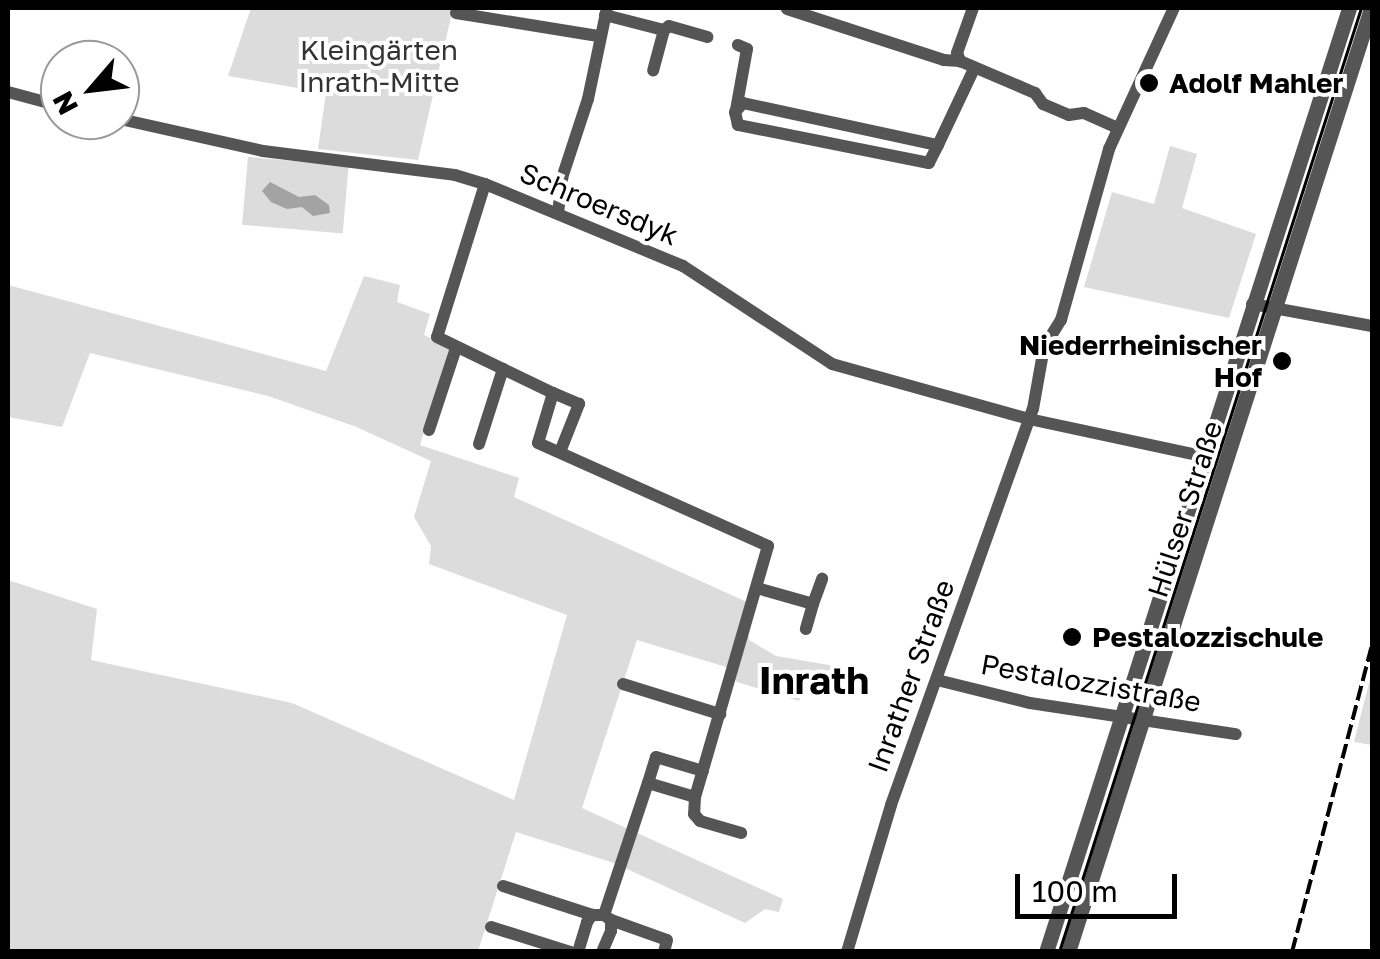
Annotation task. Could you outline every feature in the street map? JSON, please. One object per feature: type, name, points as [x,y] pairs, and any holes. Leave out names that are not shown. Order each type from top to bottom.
[{"type":"street","points":[[960,61],[957,53],[972,8]]},
{"type":"street","name":"Inrather Straße","points":[[847,952],[890,805],[1029,419],[1044,347],[1061,320],[1116,127],[1174,8]]},
{"type":"street","name":"Hülser Straße","points":[[1046,952],[1349,8]]},
{"type":"street","name":"Hülser Straße","points":[[1068,952],[1146,720],[1201,532],[1276,312],[1320,158],[1370,8]]},
{"type":"street","points":[[787,9],[944,60],[960,61],[1036,93],[1042,104],[1069,115],[1084,113],[1116,127]]},
{"type":"street","points":[[558,213],[562,178],[588,99],[606,11],[664,30]]},
{"type":"street","points":[[456,13],[598,36]]},
{"type":"street","points":[[653,71],[664,30],[669,26],[707,36]]},
{"type":"street","points":[[738,45],[747,50],[735,112],[738,125],[930,164],[974,68]]},
{"type":"street","points":[[8,92],[40,101]]},
{"type":"street","points":[[735,112],[743,103],[938,145]]},
{"type":"street","points":[[836,146],[841,123]]},
{"type":"street","name":"Schroersdyk","points":[[140,125],[262,152],[455,175],[485,184],[683,266],[832,364],[1029,419]]},
{"type":"street","points":[[485,184],[437,337],[578,404],[560,452]]},
{"type":"street","points":[[1252,304],[1276,312],[1372,326]]},
{"type":"street","points":[[429,430],[456,348]]},
{"type":"street","points":[[478,444],[503,369]]},
{"type":"street","points":[[553,392],[538,444],[768,546],[695,797],[694,814],[700,820],[740,833]]},
{"type":"street","name":"Hülser Straße","points":[[1029,419],[1206,457]]},
{"type":"street","points":[[806,629],[822,579]]},
{"type":"street","points":[[757,588],[812,604]]},
{"type":"street","name":"Pestalozzistraße","points":[[936,680],[1030,703],[1236,734]]},
{"type":"street","points":[[623,684],[720,714]]},
{"type":"street","points":[[491,927],[575,952],[602,917],[656,757],[703,772]]},
{"type":"street","points":[[648,783],[695,797]]},
{"type":"street","points":[[504,886],[667,940],[664,952]]},
{"type":"street","points":[[602,917],[602,952]]},
{"type":"green space","name":"Kleingärten Inrath-Mitte","points":[[251,8],[453,8],[418,160],[318,149],[326,93],[228,76]]},
{"type":"green space","points":[[1170,146],[1197,154],[1182,208],[1256,234],[1229,318],[1084,287],[1112,192],[1154,204]]},
{"type":"green space","points":[[248,157],[349,166],[343,234],[242,225]]},
{"type":"green space","points":[[364,276],[400,285],[397,302],[430,314],[424,335],[451,348],[420,445],[519,478],[514,497],[747,602],[749,640],[776,656],[841,667],[829,698],[803,689],[799,701],[737,682],[726,667],[637,640],[582,808],[783,899],[779,912],[765,909],[745,923],[614,863],[516,832],[478,951],[8,951],[8,580],[97,609],[91,660],[292,703],[514,800],[567,615],[429,564],[431,546],[414,517],[431,461],[354,426],[268,396],[90,353],[62,427],[8,417],[8,285],[326,371]]},
{"type":"green space","points":[[1372,671],[1372,745],[1354,742]]},
{"type":"shaded area","points":[[270,182],[299,197],[315,195],[329,205],[330,213],[313,216],[302,207],[287,209],[271,202],[262,191]]},
{"type":"tram line","points":[[1059,952],[1361,8]]},
{"type":"railway","points":[[1292,952],[1372,644]]},
{"type":"place","name":"Adolf Mahler","points":[[1149,83]]},
{"type":"place","name":"Niederrheinischer Hof","points":[[1282,361]]},
{"type":"place","name":"Pestalozzischule","points":[[1072,637]]},
{"type":"district","name":"Inrath","points":[[814,680]]}]
